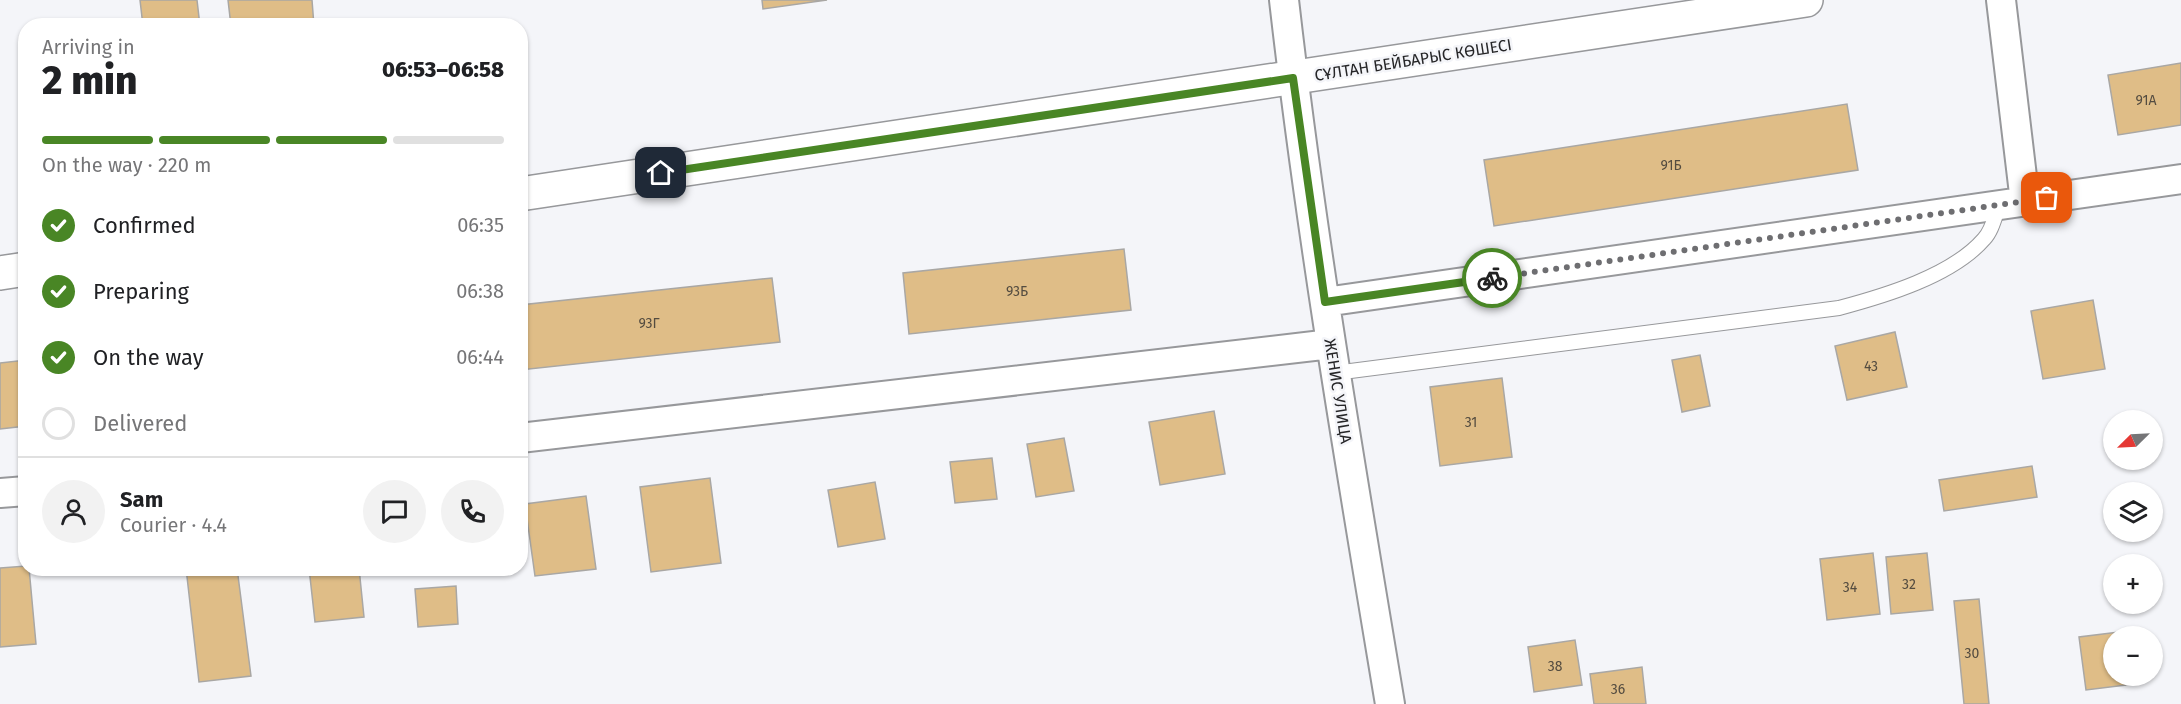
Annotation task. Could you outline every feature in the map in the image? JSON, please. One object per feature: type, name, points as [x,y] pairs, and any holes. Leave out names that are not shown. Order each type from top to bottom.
[{"type":"main road","name":"СҰЛТАН БЕЙБАРЫС КӨШЕСІ","points":[[528,194],[1804,0]]},
{"type":"main road","points":[[0,273],[18,270]]},
{"type":"street","name":"ЖЕНИС УЛИЦА","points":[[1284,0],[1335,373],[1390,704]]},
{"type":"street","points":[[2001,0],[2012,204]]},
{"type":"street","points":[[1325,302],[2181,179]]},
{"type":"street","points":[[528,437],[1331,344]]},
{"type":"street","points":[[0,493],[18,492]]},
{"type":"lane","points":[[1335,373],[1839,308],[1887,295],[1940,272],[1968,254],[1986,238],[2012,204]]},
{"type":"building","points":[[140,0],[197,0],[199,18],[142,18]]},
{"type":"building","points":[[228,0],[312,0],[313,18],[230,18]]},
{"type":"building","points":[[762,0],[827,0],[763,9]]},
{"type":"building","points":[[2181,63],[2181,125],[2118,135],[2108,75]]},
{"type":"building","points":[[1847,104],[1858,170],[1494,226],[1484,160]]},
{"type":"building","points":[[1124,249],[1131,310],[909,334],[903,273]]},
{"type":"building","points":[[772,278],[780,342],[528,369],[528,304]]},
{"type":"building","points":[[2093,300],[2105,369],[2043,379],[2031,311]]},
{"type":"building","points":[[1895,332],[1907,387],[1847,400],[1835,346]]},
{"type":"building","points":[[1700,355],[1710,406],[1682,412],[1672,360]]},
{"type":"building","points":[[18,361],[18,427],[0,429],[0,363]]},
{"type":"building","points":[[1502,378],[1512,457],[1440,466],[1430,387]]},
{"type":"building","points":[[1214,411],[1225,474],[1160,485],[1149,422]]},
{"type":"building","points":[[1064,438],[1074,491],[1036,497],[1027,444]]},
{"type":"building","points":[[992,458],[997,499],[955,503],[950,462]]},
{"type":"building","points":[[2032,466],[2037,497],[1944,511],[1939,480]]},
{"type":"building","points":[[710,478],[721,563],[651,572],[640,487]]},
{"type":"building","points":[[875,482],[885,539],[838,547],[828,490]]},
{"type":"building","points":[[586,496],[596,569],[535,576],[528,526],[528,504]]},
{"type":"building","points":[[1873,553],[1880,614],[1827,620],[1820,559]]},
{"type":"building","points":[[1927,553],[1933,610],[1891,614],[1886,557]]},
{"type":"building","points":[[18,567],[18,576],[30,576],[36,644],[0,647],[0,568]]},
{"type":"building","points":[[187,576],[238,576],[251,676],[199,682]]},
{"type":"building","points":[[310,576],[360,576],[364,617],[315,622]]},
{"type":"building","points":[[456,586],[458,624],[418,627],[415,589]]},
{"type":"building","points":[[1979,599],[1989,704],[1964,704],[1954,601]]},
{"type":"building","points":[[2103,634],[2103,686],[2118,686],[2086,690],[2079,637]]},
{"type":"building","points":[[1575,640],[1582,685],[1534,692],[1528,647]]},
{"type":"building","points":[[1642,667],[1646,704],[1594,704],[1590,674]]},
{"type":"way so far","points":[[1492,278],[2047,198]]},
{"type":"route","points":[[661,173],[1293,78],[1325,302],[1492,278]]}]
